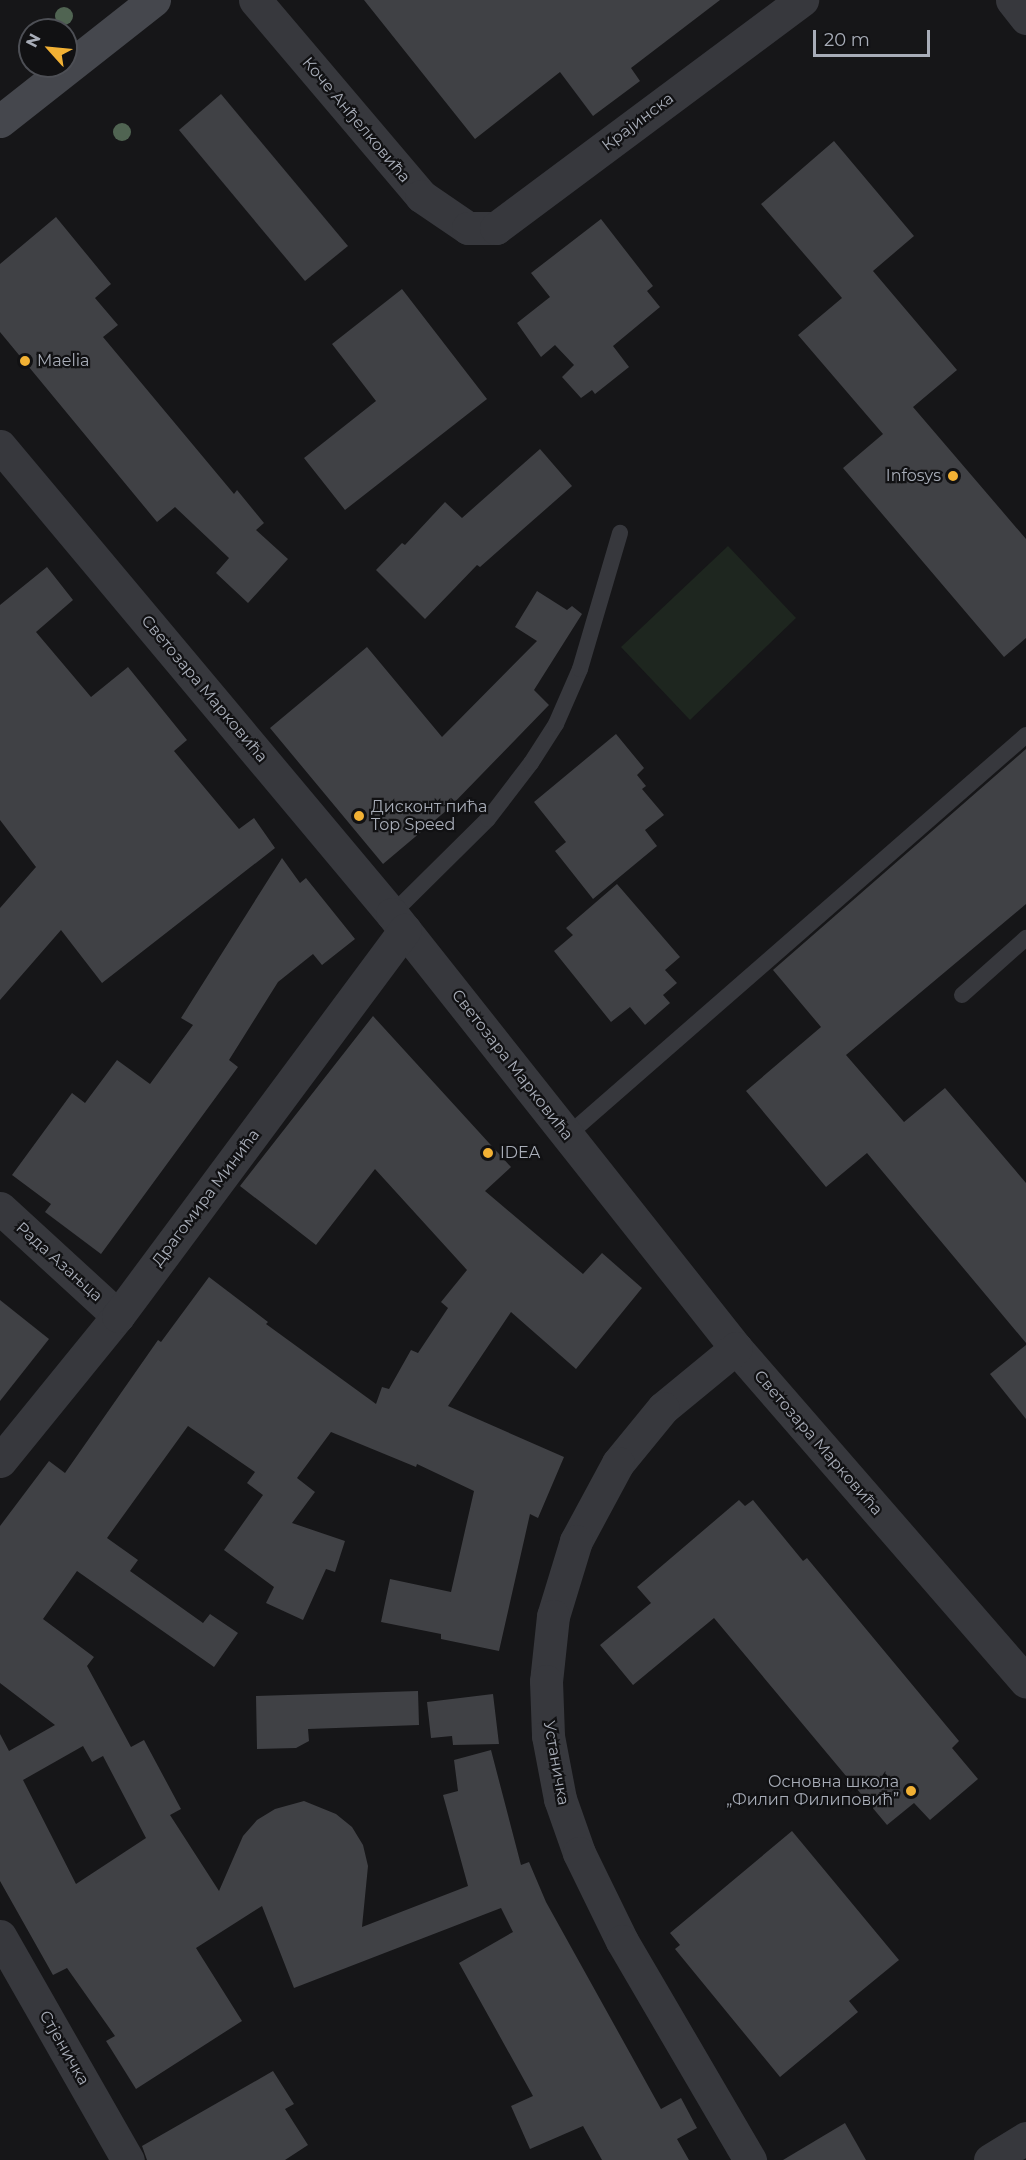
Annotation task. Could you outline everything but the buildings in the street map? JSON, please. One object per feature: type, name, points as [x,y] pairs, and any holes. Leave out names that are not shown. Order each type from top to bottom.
[{"type":"street","points":[[0,121],[154,0]]},
{"type":"street","name":"Коче Анђелковића","points":[[255,0],[421,196],[468,228]]},
{"type":"street","name":"Крајинска","points":[[468,228],[496,228],[802,0]]},
{"type":"street","points":[[1012,0],[1026,18]]},
{"type":"street","name":"Светозара Марковића","points":[[0,446],[399,922],[736,1348],[1026,1682]]},
{"type":"street","name":"Драгомира Минића","points":[[0,1461],[118,1316],[399,922]]},
{"type":"street","name":"Рада Азањца","points":[[0,1208],[118,1316]]},
{"type":"street","name":"Устаничка","points":[[736,1348],[663,1408],[618,1462],[576,1541],[553,1616],[546,1681],[548,1736],[560,1799],[579,1853],[622,1941],[750,2160]]},
{"type":"street","name":"Стјеничка","points":[[0,1936],[128,2160]]},
{"type":"street","points":[[990,2160],[1026,2138]]},
{"type":"lane","points":[[399,922],[488,819],[531,763],[556,724],[580,669],[620,533]]},
{"type":"lane","points":[[568,1135],[1026,735]]},
{"type":"lane","points":[[962,995],[1026,938]]},
{"type":"shaded area","points":[[728,546],[796,618],[690,720],[621,647]]},
{"type":"place","name":"Maelia","points":[[25,361]]},
{"type":"place","name":"Infosys","points":[[953,476]]},
{"type":"place","name":"Дисконт пића Top Speed","points":[[359,816]]},
{"type":"place","name":"IDEA","points":[[488,1153]]},
{"type":"place","name":"Основна школа „Филип Филиповић”","points":[[911,1791]]}]
